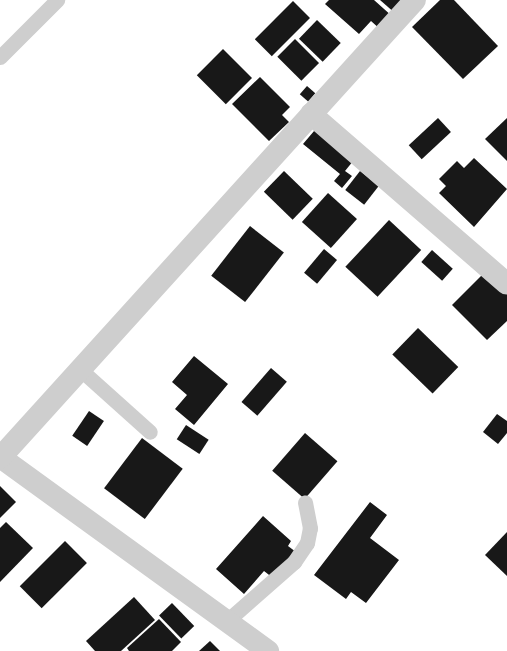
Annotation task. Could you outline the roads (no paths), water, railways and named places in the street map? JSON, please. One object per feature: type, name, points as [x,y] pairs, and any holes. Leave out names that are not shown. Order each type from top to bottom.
[{"type":"street","points":[[268,651],[228,620],[0,458],[82,371],[310,114],[415,0]]},
{"type":"street","points":[[310,114],[507,284]]},
{"type":"lane","points":[[0,57],[57,0]]},
{"type":"lane","points":[[82,371],[150,432]]},
{"type":"lane","points":[[228,620],[294,562],[307,543],[310,528],[305,502]]}]
